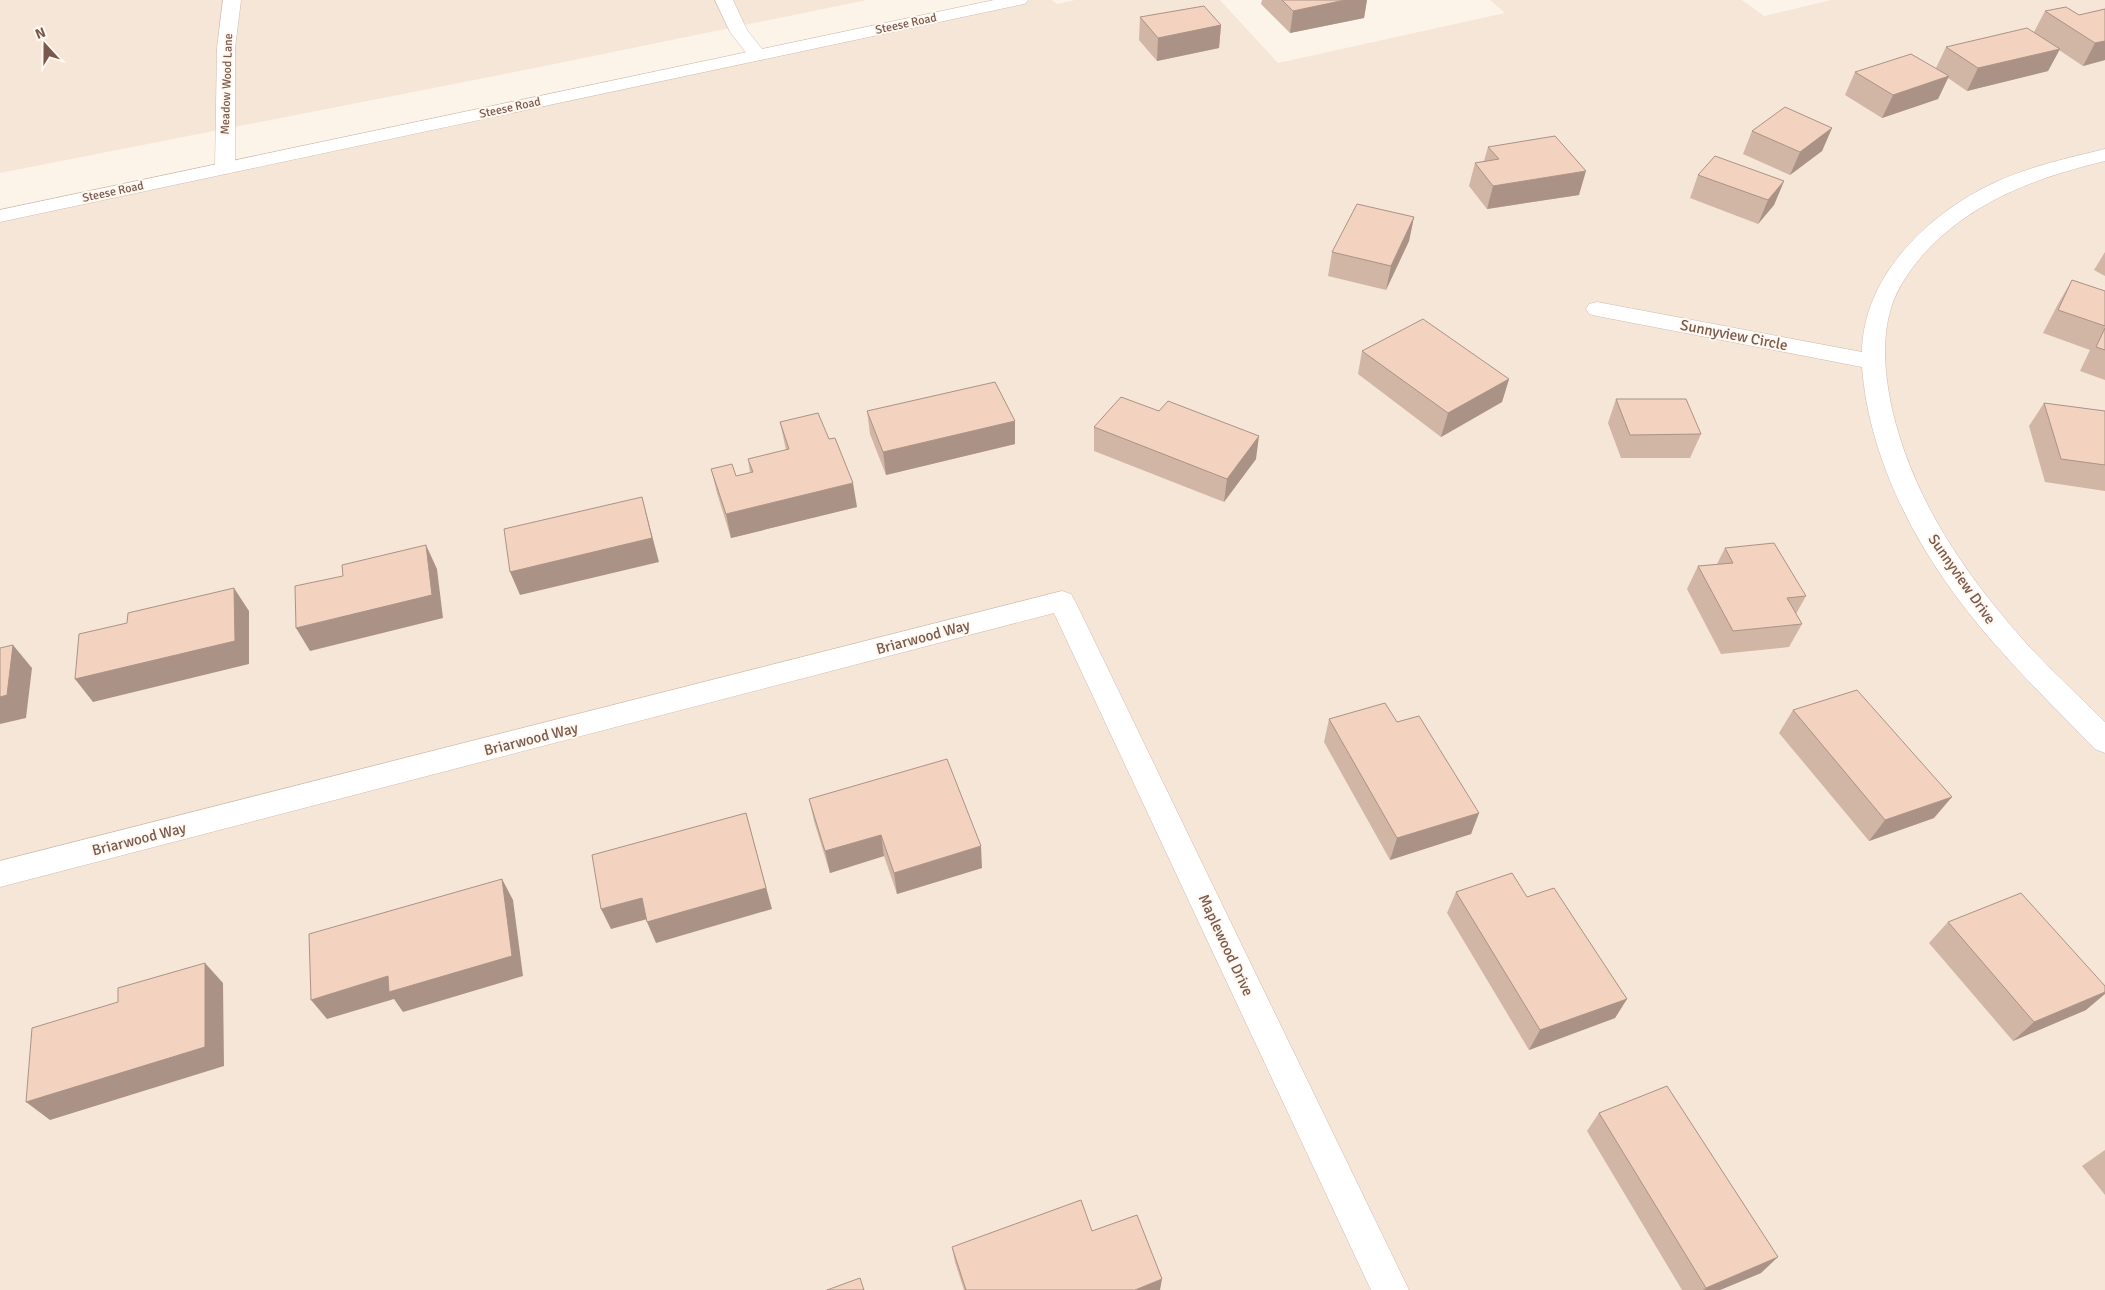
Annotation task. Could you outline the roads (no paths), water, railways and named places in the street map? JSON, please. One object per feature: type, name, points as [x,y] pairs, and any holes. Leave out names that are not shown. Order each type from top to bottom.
[{"type":"street","name":"Meadow Wood Lane","points":[[225,168],[226,48],[232,0]]},
{"type":"street","points":[[724,0],[739,32],[758,55]]},
{"type":"street","name":"Steese Road","points":[[0,216],[1019,0]]},
{"type":"street","name":"Sunnyview Drive","points":[[2105,155],[2039,172],[1988,194],[1949,218],[1918,248],[1890,287],[1875,325],[1872,361],[1885,434],[1908,497],[1942,556],[1996,628],[2105,741]]},
{"type":"street","name":"Sunnyview Circle","points":[[1597,310],[1872,361]]},
{"type":"street","name":"Briarwood Way","points":[[0,874],[1062,601]]},
{"type":"street","name":"Maplewood Drive","points":[[1062,601],[1390,1290]]}]
